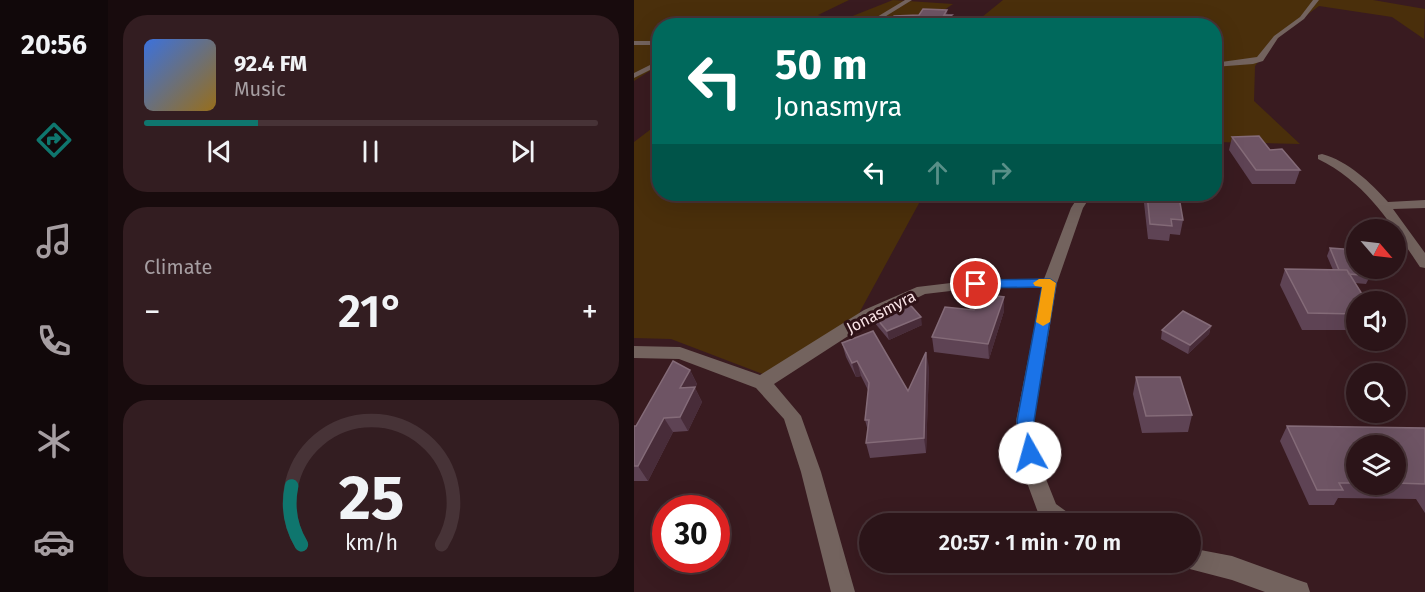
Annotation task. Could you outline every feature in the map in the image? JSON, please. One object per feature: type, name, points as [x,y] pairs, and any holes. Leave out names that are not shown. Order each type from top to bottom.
[{"type":"street","points":[[879,18],[909,0]]},
{"type":"street","points":[[1222,64],[1253,62],[1260,59],[1276,37],[1302,18],[1316,0]]},
{"type":"street","points":[[634,43],[652,43]]},
{"type":"street","points":[[634,76],[652,66]]},
{"type":"street","points":[[1322,157],[1332,161],[1357,180],[1386,206],[1424,264]]},
{"type":"street","points":[[1051,513],[1032,469],[1025,421],[1050,283],[1082,201]]},
{"type":"street","points":[[1386,206],[1424,204]]},
{"type":"street","name":"Jonasmyra","points":[[762,383],[870,314],[922,290],[976,284],[1050,283]]},
{"type":"street","points":[[634,352],[680,353],[762,383],[792,416],[811,472],[843,592]]},
{"type":"street","points":[[1201,561],[1232,568],[1298,592]]},
{"type":"shaded area","points":[[634,0],[849,0],[818,15],[829,18],[652,18],[652,69],[634,81]]},
{"type":"shaded area","points":[[893,0],[953,4],[932,18],[848,18]]},
{"type":"shaded area","points":[[1003,0],[1373,0],[1425,9],[1424,39],[1392,17],[1319,6],[1281,34],[1255,66],[1254,101],[1300,144],[1222,142],[1222,18],[981,18]]},
{"type":"shaded area","points":[[652,128],[652,201],[920,201],[857,317],[765,375],[671,339],[634,338],[634,142]]},
{"type":"building","points":[[923,9],[947,10],[944,15],[952,15],[948,18],[893,18],[894,16],[919,15]]},
{"type":"building","points":[[1259,136],[1270,150],[1282,149],[1300,170],[1256,170],[1232,137]]},
{"type":"building","points":[[1148,201],[1180,201],[1183,220],[1171,219],[1172,226],[1150,224]]},
{"type":"building","points":[[1330,248],[1346,249],[1346,270],[1339,270]]},
{"type":"building","points":[[1285,269],[1346,270],[1346,279],[1353,279],[1360,291],[1346,291],[1346,314],[1308,313]]},
{"type":"building","points":[[981,294],[1004,297],[988,344],[932,337],[945,307],[974,310]]},
{"type":"building","points":[[905,299],[921,317],[887,331],[872,313]]},
{"type":"building","points":[[1183,311],[1211,326],[1190,345],[1162,330]]},
{"type":"building","points":[[873,331],[908,391],[926,352],[924,438],[866,443],[869,420],[865,420],[869,383],[857,361],[852,363],[842,343]]},
{"type":"building","points":[[673,361],[690,370],[680,388],[695,387],[680,417],[664,418],[638,466],[634,466],[634,426]]},
{"type":"building","points":[[1136,377],[1180,377],[1192,415],[1146,416]]},
{"type":"building","points":[[1287,426],[1425,428],[1425,484],[1406,483],[1406,435],[1346,435],[1346,483],[1339,483],[1343,490],[1317,490]]},
{"type":"slow traffic","points":[[1039,283],[1050,283],[1043,322]]},
{"type":"route","points":[[976,284],[1050,283],[1025,421],[1030,453]]}]
